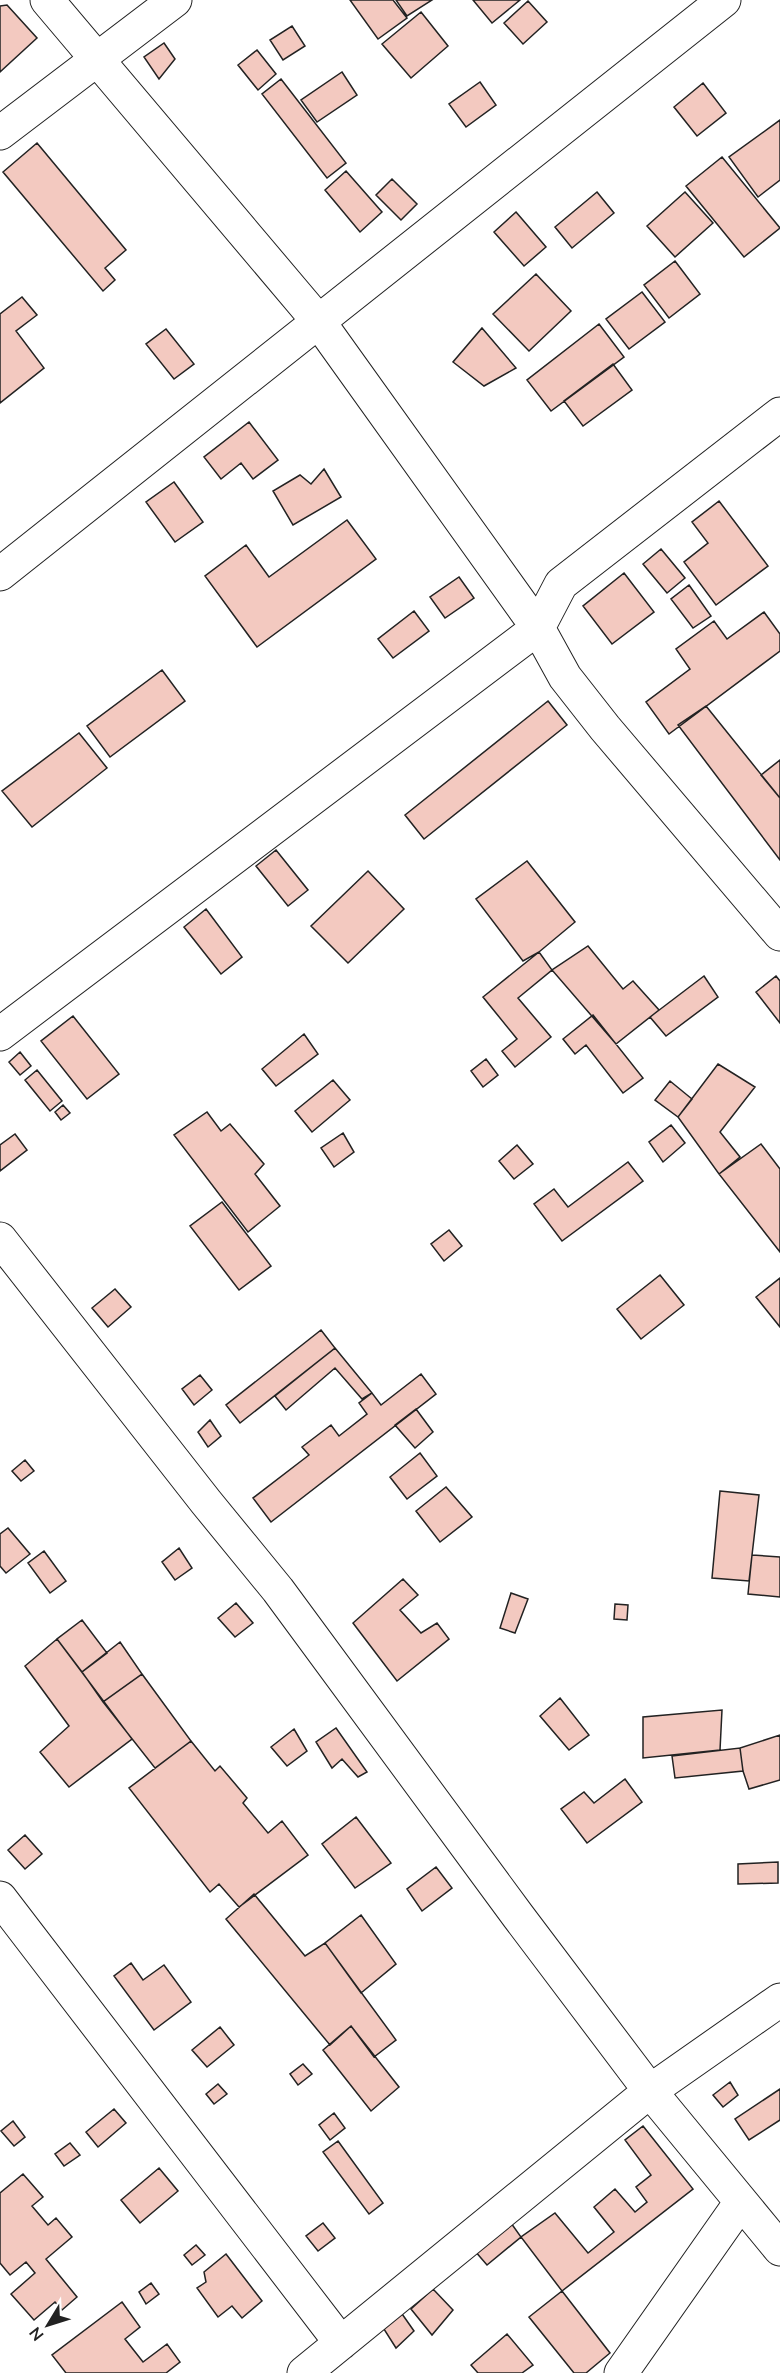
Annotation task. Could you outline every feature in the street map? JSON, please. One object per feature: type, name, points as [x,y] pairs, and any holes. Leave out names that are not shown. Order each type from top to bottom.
[{"type":"street","points":[[47,0],[319,322],[538,628],[566,677],[605,729],[780,934]]},
{"type":"street","points":[[0,133],[175,0]]},
{"type":"street","points":[[0,574],[724,0]]},
{"type":"street","points":[[0,1034],[538,628],[561,584],[780,414]]},
{"type":"street","points":[[0,1239],[206,1502],[278,1590],[650,2091],[780,2249]]},
{"type":"street","points":[[0,1898],[341,2343]]},
{"type":"street","points":[[304,2373],[650,2091],[780,2000]]},
{"type":"street","points":[[621,2373],[741,2202]]},
{"type":"building","points":[[350,0],[393,0],[407,18],[378,39]]},
{"type":"building","points":[[396,0],[432,0],[407,16]]},
{"type":"building","points":[[473,0],[520,0],[492,23]]},
{"type":"building","points":[[528,1],[547,22],[523,44],[504,23]]},
{"type":"building","points":[[7,5],[37,38],[0,72],[0,6]]},
{"type":"building","points":[[421,12],[448,46],[411,78],[382,44]]},
{"type":"building","points":[[292,26],[305,46],[283,60],[270,40]]},
{"type":"building","points":[[164,43],[175,59],[159,79],[144,57]]},
{"type":"building","points":[[257,50],[276,74],[258,90],[238,65]]},
{"type":"building","points":[[342,72],[357,95],[317,122],[301,100]]},
{"type":"building","points":[[281,79],[346,163],[327,178],[262,94]]},
{"type":"building","points":[[480,82],[496,105],[466,127],[449,104]]},
{"type":"building","points":[[703,83],[726,113],[697,136],[674,107]]},
{"type":"building","points":[[780,120],[780,180],[758,197],[729,157]]},
{"type":"building","points":[[37,143],[126,250],[105,268],[115,280],[103,291],[3,172]]},
{"type":"building","points":[[722,157],[780,228],[744,257],[686,186]]},
{"type":"building","points":[[346,171],[382,212],[360,232],[325,190]]},
{"type":"building","points":[[392,179],[417,204],[401,220],[376,195]]},
{"type":"building","points":[[597,192],[614,213],[572,248],[555,227]]},
{"type":"building","points":[[685,192],[713,223],[675,257],[647,226]]},
{"type":"building","points":[[516,212],[546,247],[524,266],[494,232]]},
{"type":"building","points":[[675,261],[700,294],[669,318],[644,285]]},
{"type":"building","points":[[536,274],[571,311],[529,351],[493,314]]},
{"type":"building","points":[[642,292],[665,322],[629,349],[606,319]]},
{"type":"building","points":[[22,297],[37,315],[16,331],[44,368],[0,403],[0,314]]},
{"type":"building","points":[[599,324],[624,357],[551,411],[527,380]]},
{"type":"building","points":[[482,328],[516,368],[484,386],[453,362]]},
{"type":"building","points":[[166,329],[194,364],[174,379],[146,344]]},
{"type":"building","points":[[613,364],[632,390],[583,426],[564,401]]},
{"type":"building","points":[[249,422],[278,460],[253,479],[241,463],[221,479],[204,457]]},
{"type":"building","points":[[324,469],[341,497],[293,525],[273,491],[300,475],[311,484]]},
{"type":"building","points":[[174,482],[203,522],[175,542],[146,502]]},
{"type":"building","points":[[719,501],[768,566],[716,605],[684,562],[708,543],[692,522]]},
{"type":"building","points":[[347,520],[376,559],[257,647],[205,576],[246,545],[269,577]]},
{"type":"building","points":[[661,549],[685,578],[667,593],[643,564]]},
{"type":"building","points":[[624,573],[654,612],[612,644],[583,606]]},
{"type":"building","points":[[459,577],[474,598],[445,618],[430,597]]},
{"type":"building","points":[[689,585],[711,616],[693,628],[671,599]]},
{"type":"building","points":[[414,611],[429,631],[393,658],[378,639]]},
{"type":"building","points":[[764,612],[780,634],[780,651],[669,734],[646,702],[690,669],[676,649],[714,621],[727,639]]},
{"type":"building","points":[[162,670],[185,701],[110,757],[87,726]]},
{"type":"building","points":[[548,701],[567,725],[424,839],[405,815]]},
{"type":"building","points":[[706,706],[780,798],[780,860],[678,725]]},
{"type":"building","points":[[79,733],[107,768],[32,827],[2,791]]},
{"type":"building","points":[[780,760],[780,798],[761,775]]},
{"type":"building","points":[[276,850],[308,890],[288,906],[256,866]]},
{"type":"building","points":[[527,861],[575,922],[539,952],[523,961],[476,899]]},
{"type":"building","points":[[368,871],[404,909],[348,963],[311,926]]},
{"type":"building","points":[[206,909],[242,957],[221,974],[184,927]]},
{"type":"building","points":[[588,946],[623,989],[633,981],[659,1010],[616,1044],[552,970]]},
{"type":"building","points":[[539,952],[552,970],[518,998],[551,1037],[515,1067],[502,1051],[517,1039],[483,997]]},
{"type":"building","points":[[704,976],[718,997],[666,1036],[650,1017]]},
{"type":"building","points":[[776,976],[780,981],[780,1023],[756,992]]},
{"type":"building","points":[[593,1015],[643,1078],[623,1093],[586,1045],[575,1054],[563,1039]]},
{"type":"building","points":[[73,1016],[119,1074],[87,1099],[41,1041]]},
{"type":"building","points":[[304,1034],[318,1054],[276,1086],[262,1069]]},
{"type":"building","points":[[20,1052],[31,1066],[20,1075],[9,1062]]},
{"type":"building","points":[[486,1059],[498,1075],[483,1087],[471,1071]]},
{"type":"building","points":[[718,1064],[755,1087],[720,1132],[740,1157],[719,1174],[678,1117]]},
{"type":"building","points":[[37,1070],[62,1101],[50,1111],[25,1080]]},
{"type":"building","points":[[333,1080],[350,1100],[312,1132],[295,1111]]},
{"type":"building","points":[[670,1081],[692,1099],[678,1117],[655,1100]]},
{"type":"building","points":[[63,1105],[70,1113],[61,1120],[55,1112]]},
{"type":"building","points":[[207,1112],[221,1131],[230,1124],[264,1164],[255,1174],[280,1206],[248,1232],[174,1135]]},
{"type":"building","points":[[671,1125],[685,1143],[663,1162],[649,1142]]},
{"type":"building","points":[[343,1133],[354,1152],[334,1167],[321,1148]]},
{"type":"building","points":[[15,1134],[27,1150],[0,1171],[0,1145]]},
{"type":"building","points":[[761,1144],[780,1169],[780,1252],[719,1174]]},
{"type":"building","points":[[517,1145],[533,1164],[514,1179],[499,1161]]},
{"type":"building","points":[[628,1162],[643,1181],[562,1241],[534,1204],[554,1189],[568,1207]]},
{"type":"building","points":[[222,1202],[271,1266],[239,1290],[190,1226]]},
{"type":"building","points":[[449,1230],[462,1246],[444,1261],[431,1244]]},
{"type":"building","points":[[660,1275],[684,1305],[641,1339],[617,1309]]},
{"type":"building","points":[[780,1278],[780,1327],[756,1297]]},
{"type":"building","points":[[115,1289],[131,1307],[108,1327],[92,1308]]},
{"type":"building","points":[[321,1330],[335,1348],[240,1423],[226,1405]]},
{"type":"building","points":[[335,1348],[372,1393],[362,1399],[335,1368],[286,1410],[275,1396]]},
{"type":"building","points":[[421,1374],[436,1394],[271,1522],[253,1498],[309,1455],[302,1447],[331,1425],[339,1436],[367,1414],[359,1403],[372,1393],[381,1405]]},
{"type":"building","points":[[200,1375],[212,1390],[194,1405],[182,1389]]},
{"type":"building","points":[[416,1409],[433,1432],[415,1448],[395,1425]]},
{"type":"building","points":[[210,1420],[221,1436],[208,1447],[198,1432]]},
{"type":"building","points":[[420,1453],[437,1476],[407,1499],[390,1477]]},
{"type":"building","points":[[25,1460],[34,1471],[21,1481],[12,1471]]},
{"type":"building","points":[[446,1487],[472,1517],[440,1542],[416,1511]]},
{"type":"building","points":[[720,1491],[759,1495],[749,1581],[712,1578]]},
{"type":"building","points":[[8,1528],[30,1554],[6,1573],[0,1566],[0,1534]]},
{"type":"building","points":[[179,1548],[192,1568],[175,1580],[162,1562]]},
{"type":"building","points":[[44,1551],[66,1581],[50,1593],[28,1563]]},
{"type":"building","points":[[752,1555],[780,1557],[780,1597],[748,1594]]},
{"type":"building","points":[[403,1579],[418,1595],[400,1610],[421,1633],[437,1623],[449,1639],[397,1681],[353,1623]]},
{"type":"building","points":[[511,1593],[528,1599],[515,1633],[500,1628]]},
{"type":"building","points":[[236,1603],[253,1623],[235,1637],[218,1618]]},
{"type":"building","points":[[615,1604],[628,1605],[627,1620],[614,1619]]},
{"type":"building","points":[[82,1620],[107,1653],[82,1672],[57,1639]]},
{"type":"building","points":[[57,1639],[132,1739],[69,1787],[40,1752],[69,1726],[25,1666]]},
{"type":"building","points":[[120,1642],[142,1674],[103,1702],[82,1672]]},
{"type":"building","points":[[142,1674],[191,1741],[155,1768],[103,1702]]},
{"type":"building","points":[[560,1698],[589,1735],[569,1750],[540,1716]]},
{"type":"building","points":[[722,1710],[720,1750],[643,1758],[643,1717]]},
{"type":"building","points":[[336,1728],[367,1772],[358,1777],[342,1759],[332,1768],[316,1742]]},
{"type":"building","points":[[294,1729],[307,1751],[287,1766],[271,1747]]},
{"type":"building","points":[[780,1735],[780,1780],[749,1789],[743,1771],[740,1748]]},
{"type":"building","points":[[191,1741],[215,1771],[220,1766],[247,1798],[243,1803],[268,1833],[282,1821],[308,1855],[239,1907],[219,1884],[210,1892],[129,1788]]},
{"type":"building","points":[[740,1748],[743,1771],[675,1778],[672,1756]]},
{"type":"building","points":[[625,1779],[642,1802],[587,1843],[561,1809],[584,1792],[594,1803]]},
{"type":"building","points":[[356,1817],[391,1863],[355,1888],[322,1844]]},
{"type":"building","points":[[25,1835],[42,1854],[25,1869],[8,1850]]},
{"type":"building","points":[[778,1862],[778,1883],[738,1884],[738,1864]]},
{"type":"building","points":[[436,1867],[452,1888],[422,1911],[407,1889]]},
{"type":"building","points":[[254,1894],[305,1956],[325,1943],[396,2040],[374,2057],[351,2026],[330,2045],[226,1919]]},
{"type":"building","points":[[361,1915],[396,1964],[361,1993],[325,1943]]},
{"type":"building","points":[[131,1963],[143,1980],[164,1965],[191,2002],[154,2030],[114,1976]]},
{"type":"building","points":[[351,2026],[399,2087],[371,2111],[323,2050]]},
{"type":"building","points":[[220,2027],[234,2045],[207,2067],[192,2050]]},
{"type":"building","points":[[303,2064],[312,2074],[298,2085],[290,2074]]},
{"type":"building","points":[[730,2082],[738,2095],[723,2107],[713,2095]]},
{"type":"building","points":[[218,2084],[227,2094],[214,2104],[206,2094]]},
{"type":"building","points":[[780,2089],[780,2120],[749,2140],[735,2119]]},
{"type":"building","points":[[114,2109],[126,2123],[98,2147],[86,2132]]},
{"type":"building","points":[[334,2113],[345,2128],[330,2140],[319,2125]]},
{"type":"building","points":[[13,2121],[25,2137],[14,2146],[1,2131]]},
{"type":"building","points":[[643,2126],[693,2189],[562,2291],[521,2237],[555,2213],[588,2253],[614,2232],[594,2207],[615,2189],[635,2212],[647,2202],[636,2187],[651,2175],[625,2140]]},
{"type":"building","points":[[338,2141],[383,2203],[369,2214],[323,2152]]},
{"type":"building","points":[[70,2143],[80,2155],[64,2166],[55,2154]]},
{"type":"building","points":[[159,2168],[178,2191],[140,2223],[121,2200]]},
{"type":"building","points":[[23,2174],[43,2197],[32,2206],[48,2225],[56,2218],[72,2237],[46,2259],[77,2297],[62,2310],[55,2302],[34,2320],[11,2294],[35,2273],[26,2262],[10,2275],[0,2263],[0,2193]]},
{"type":"building","points":[[323,2223],[335,2238],[318,2251],[306,2236]]},
{"type":"building","points":[[511,2223],[521,2237],[487,2265],[475,2251]]},
{"type":"building","points":[[196,2245],[205,2255],[192,2265],[184,2255]]},
{"type":"building","points":[[226,2254],[262,2301],[242,2318],[232,2306],[218,2317],[197,2288],[206,2282],[204,2272]]},
{"type":"building","points":[[151,2283],[159,2294],[146,2304],[139,2292]]},
{"type":"building","points":[[433,2289],[453,2310],[432,2335],[411,2309]]},
{"type":"building","points":[[562,2291],[610,2353],[586,2373],[574,2373],[529,2317]]},
{"type":"building","points":[[122,2302],[140,2327],[125,2339],[143,2362],[167,2344],[180,2362],[166,2373],[66,2373],[52,2355]]},
{"type":"building","points":[[400,2311],[414,2331],[396,2348],[382,2326]]},
{"type":"building","points":[[507,2334],[533,2365],[522,2373],[478,2373],[471,2365]]}]
